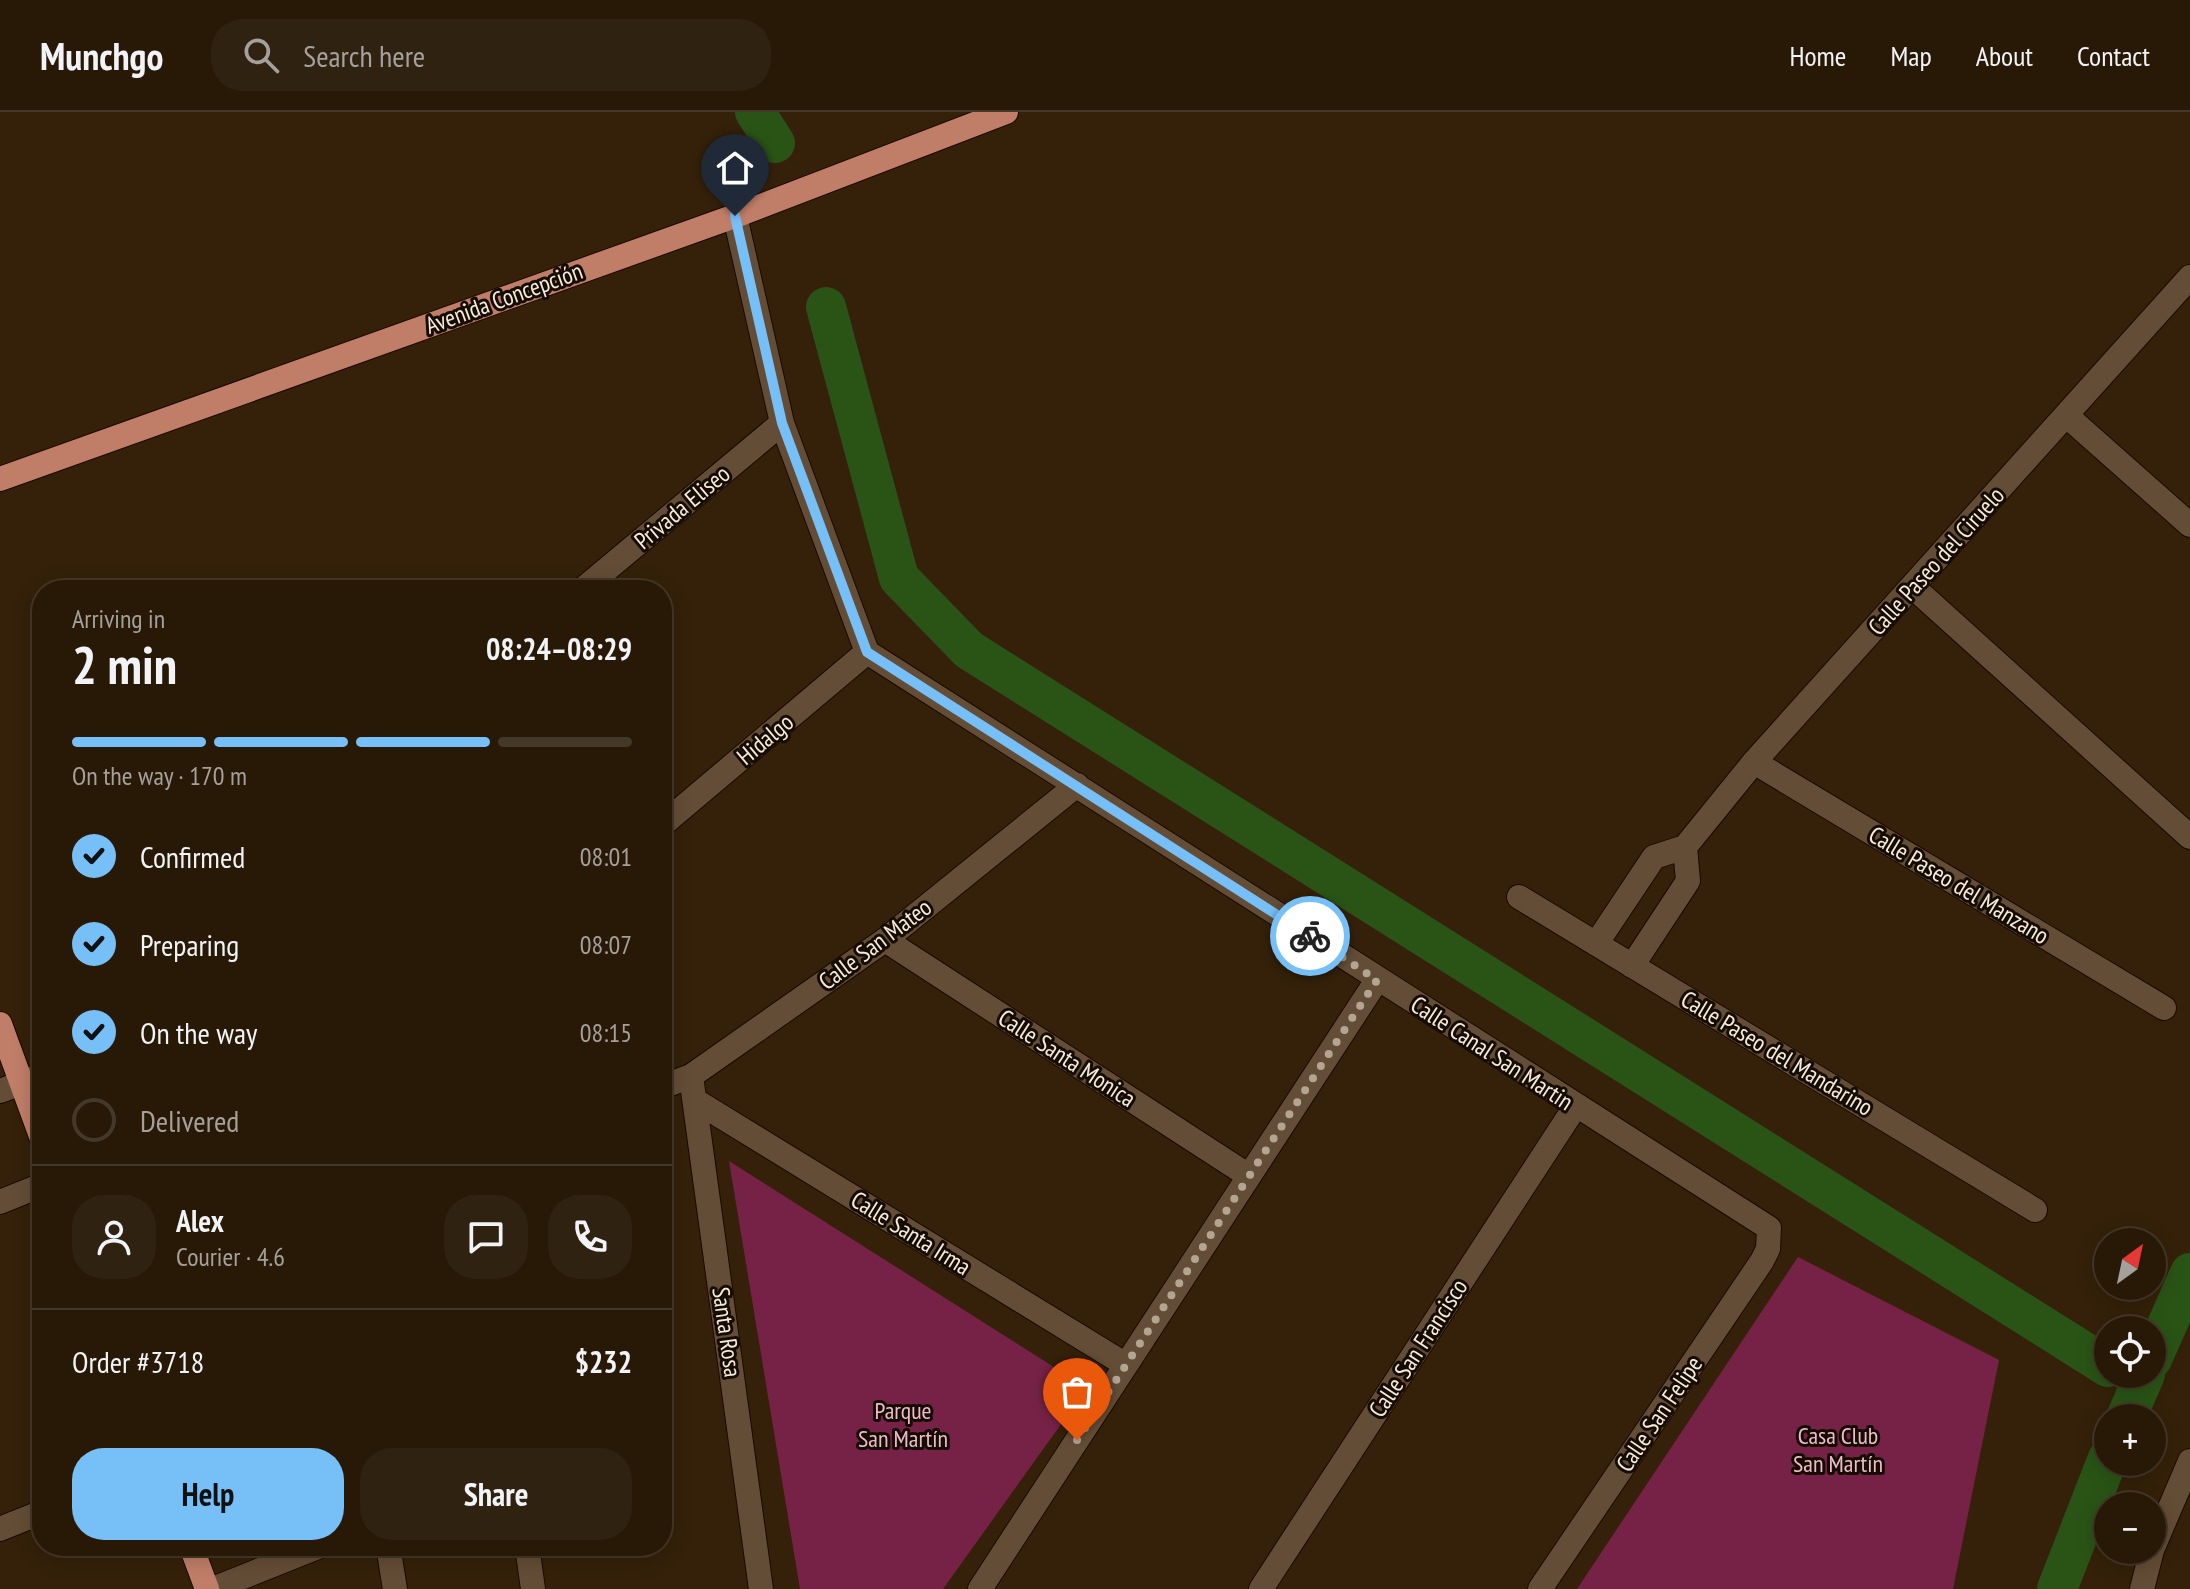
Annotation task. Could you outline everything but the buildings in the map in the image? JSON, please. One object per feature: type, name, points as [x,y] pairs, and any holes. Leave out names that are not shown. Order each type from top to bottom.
[{"type":"main road","name":"Avenida Concepción","points":[[0,479],[735,216],[1006,112]]},
{"type":"main road","points":[[0,1024],[32,1112]]},
{"type":"main road","points":[[195,1556],[210,1589]]},
{"type":"street","points":[[735,216],[782,423],[867,652]]},
{"type":"street","name":"Calle Paseo del Ciruelo","points":[[1596,944],[1654,857],[1685,847],[1754,762],[2190,277]]},
{"type":"street","points":[[2067,416],[2190,525]]},
{"type":"street","name":"Privada Eliseo","points":[[594,580],[782,423]]},
{"type":"street","points":[[1913,587],[2190,837]]},
{"type":"street","name":"Calle Canal San Martin","points":[[867,652],[1575,1107],[1762,1222],[1770,1236]]},
{"type":"street","name":"Hidalgo","points":[[672,817],[867,652]]},
{"type":"street","name":"Calle Paseo del Manzano","points":[[1754,762],[2164,1008]]},
{"type":"street","name":"Calle San Mateo","points":[[672,1083],[691,1076],[885,940],[1077,785]]},
{"type":"street","points":[[1632,966],[1688,881],[1685,847]]},
{"type":"street","name":"Calle Paseo del Mandarino","points":[[1519,897],[2035,1210]]},
{"type":"street","name":"Calle Santa Monica","points":[[885,940],[1249,1176]]},
{"type":"street","points":[[980,1589],[1377,980]]},
{"type":"street","name":"Santa Rosa","points":[[691,1076],[761,1589]]},
{"type":"street","name":"Calle Santa Irma","points":[[696,1101],[1126,1365]]},
{"type":"street","name":"Calle San Francisco","points":[[1261,1589],[1575,1107]]},
{"type":"street","points":[[0,1202],[32,1189]]},
{"type":"street","name":"Calle San Felipe","points":[[1540,1589],[1762,1261],[1770,1236]]},
{"type":"street","points":[[2166,1517],[2190,1461]]},
{"type":"street","points":[[0,1529],[32,1516]]},
{"type":"street","points":[[210,1589],[294,1556]]},
{"type":"street","points":[[390,1556],[395,1589]]},
{"type":"street","points":[[528,1556],[533,1589]]},
{"type":"street","points":[[2142,1589],[2148,1564]]},
{"type":"green space","name":"Parque San Martín","points":[[729,1161],[1087,1388],[943,1589],[800,1589]]},
{"type":"green space","name":"Casa Club San Martín","points":[[1798,1257],[1999,1360],[1953,1589],[1577,1589]]},
{"type":"waterway","points":[[755,112],[775,143]]},
{"type":"waterway","points":[[826,307],[899,578],[969,650],[2094,1358]]},
{"type":"waterway","points":[[2166,1327],[2190,1273]]},
{"type":"waterway","points":[[2132,1404],[2139,1388]]},
{"type":"waterway","points":[[2057,1589],[2101,1476]]},
{"type":"way so far","points":[[1077,1440],[1377,980],[1310,936]]},
{"type":"route","points":[[735,216],[782,423],[867,652],[1310,936]]}]
